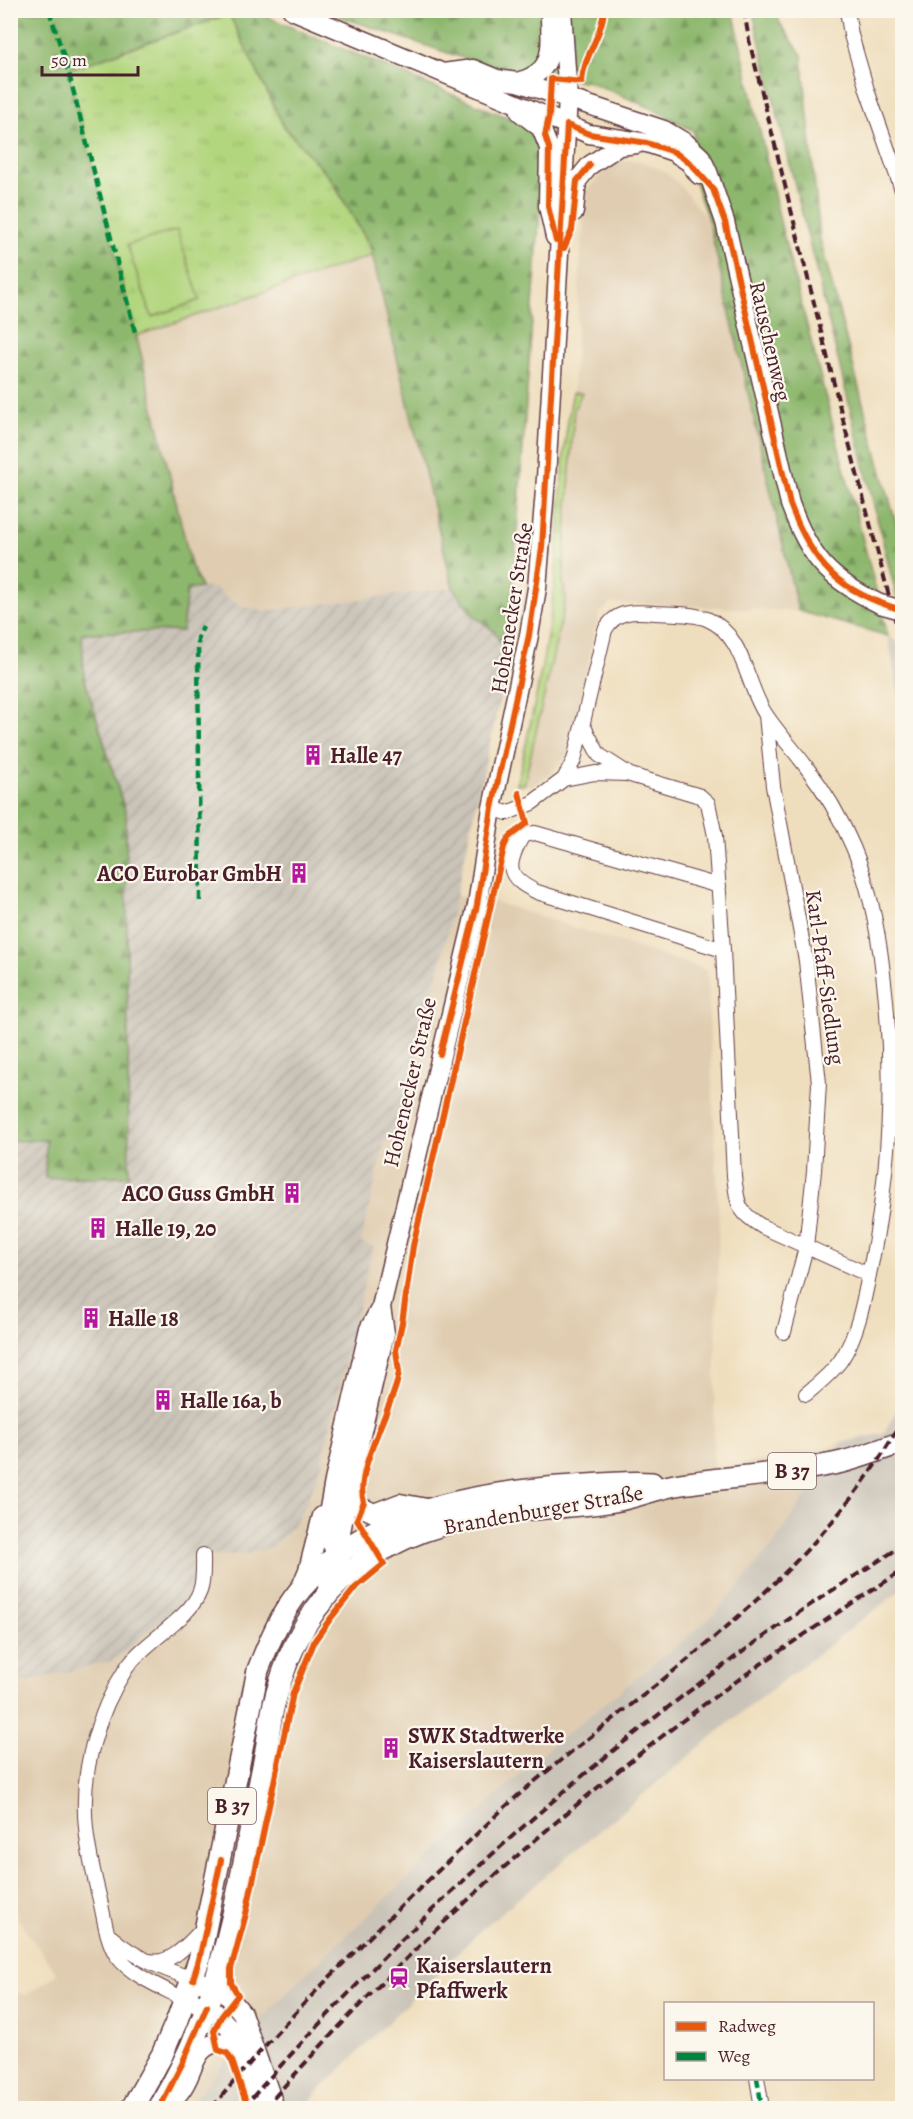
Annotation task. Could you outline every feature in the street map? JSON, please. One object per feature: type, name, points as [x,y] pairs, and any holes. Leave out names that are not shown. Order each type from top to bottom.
[{"type":"main road","points":[[292,10],[504,99],[541,128],[549,148],[548,206],[560,259]]},
{"type":"main road","points":[[517,82],[538,74],[549,59],[550,10]]},
{"type":"main road","name":"Hohenecker Straße","points":[[342,1565],[329,1539],[326,1525],[332,1502],[342,1483],[369,1329],[381,1307],[477,905],[492,808],[530,635],[537,588],[542,548],[567,125],[568,98],[562,10]]},
{"type":"main road","name":"Rauschenweg","points":[[443,73],[473,69],[497,79],[517,82],[568,98],[664,130],[686,143],[700,157],[708,172],[725,222],[790,504],[799,528],[814,556],[829,573],[851,589],[880,604],[903,610]]},
{"type":"main road","name":"Rauschenweg","points":[[504,99],[589,134],[647,143],[674,152],[689,162],[713,189]]},
{"type":"main road","points":[[560,259],[572,230],[577,181],[590,165],[619,146],[647,143]]},
{"type":"main road","name":"Brandenburger Straße","points":[[132,2109],[162,2055],[193,1979],[207,1926],[258,1670],[282,1617],[300,1590],[342,1565],[377,1553],[408,1537],[473,1517],[510,1511],[615,1501],[678,1484],[770,1474],[843,1462],[903,1442]]},
{"type":"main road","name":"Brandenburger Straße","points":[[159,2108],[187,2054],[213,1986],[248,1841],[270,1720],[289,1654],[342,1565],[382,1527],[427,1508],[505,1491],[647,1482],[678,1484]]},
{"type":"main road","points":[[342,1483],[353,1503],[374,1513],[400,1503],[427,1508]]},
{"type":"main road","name":"Hohenecker Straße","points":[[300,1590],[308,1570],[326,1503],[342,1483]]},
{"type":"main road","points":[[193,1979],[224,1991],[242,2013],[275,2109]]},
{"type":"main road","points":[[186,2000],[207,2006],[229,2027],[241,2054],[258,2105]]},
{"type":"main road","points":[[159,2108],[178,2094],[201,2050],[208,2044],[224,2042],[241,2054]]},
{"type":"street","points":[[847,10],[867,90],[903,190]]},
{"type":"street","name":"Karl-Pfaff-Siedlung","points":[[564,779],[574,759],[605,630],[610,620],[624,612],[642,611],[705,618],[718,625],[737,648],[766,715],[810,771],[839,817],[854,848],[866,884],[879,940],[890,1024],[890,1113],[884,1187],[869,1275],[852,1338],[840,1361],[806,1394]]},
{"type":"street","name":"Karl-Pfaff-Siedlung","points":[[766,715],[773,786],[806,961],[819,1083],[814,1171],[806,1247],[784,1332]]},
{"type":"street","points":[[583,725],[599,755],[627,774]]},
{"type":"street","points":[[492,808],[507,813],[523,808],[564,779],[595,773],[627,774],[699,796],[708,803],[715,836],[719,886],[734,1176],[738,1206],[750,1219],[869,1275]]},
{"type":"street","points":[[719,886],[535,833],[523,835],[516,847],[511,867],[513,877],[522,885],[537,892],[723,950]]},
{"type":"street","points":[[186,2000],[128,1968],[111,1946],[86,1827],[85,1792],[90,1751],[102,1717],[128,1666],[182,1614],[199,1593],[202,1586],[203,1555]]},
{"type":"street","points":[[141,1959],[154,1962],[166,1960],[207,1926]]},
{"type":"street","points":[[109,1935],[141,1959],[193,1979]]},
{"type":"street","points":[[757,2080],[762,2109]]},
{"type":"shaded area","points":[[631,160],[643,162],[664,171],[680,185],[709,222],[798,611],[611,603],[599,614],[569,752],[553,772],[534,785],[524,785],[566,598],[563,582],[574,409],[582,393],[573,392],[584,202],[587,190],[605,170],[616,163]]},
{"type":"shaded area","points":[[373,255],[453,588],[264,611],[245,607],[228,599],[215,587],[201,588],[191,565],[136,336]]},
{"type":"shaded area","points":[[215,587],[228,599],[245,607],[264,611],[453,588],[473,615],[494,631],[502,646],[506,664],[502,689],[398,1142],[385,1140],[361,1242],[373,1247],[320,1470],[306,1504],[291,1528],[273,1547],[243,1555],[192,1555],[192,1586],[187,1597],[115,1660],[11,1686],[11,1141],[47,1140],[45,1177],[129,1176],[126,814],[84,677],[82,632],[181,631],[187,589]]},
{"type":"shaded area","points":[[888,636],[897,642],[902,641],[902,714]]},
{"type":"shaded area","points":[[456,896],[489,900],[707,970],[719,1222],[713,1467],[769,1460],[841,1443],[771,1547],[715,1614],[539,1756],[323,1957],[267,2012],[186,2108],[11,2108],[11,1990],[26,1995],[57,1974],[17,1918],[11,1893],[11,1686],[115,1660],[187,1597],[192,1586],[192,1555],[306,1504],[320,1470],[373,1247],[361,1243],[385,1140],[398,1142]]},
{"type":"shaded area","points":[[902,1400],[902,1589],[737,1716],[484,1927],[315,2095],[306,2108],[186,2108],[267,2012],[323,1957],[539,1756],[715,1614],[771,1547],[841,1443],[884,1433]]},
{"type":"green space","points":[[10,11],[253,11],[518,122],[530,132],[536,142],[543,167],[511,613],[502,646],[494,631],[473,615],[453,588],[370,246],[331,179],[284,127],[229,14],[68,70],[141,354],[191,565],[201,588],[187,590],[182,631],[82,633],[84,677],[126,814],[129,1176],[45,1178],[46,1140],[11,1141]]},
{"type":"green space","points":[[323,11],[733,11],[782,230],[888,636],[798,611],[709,222],[695,183],[694,131],[651,108],[590,82],[520,71],[466,59]]},
{"type":"green space","points":[[753,11],[778,11],[779,22],[802,55],[820,239],[902,545],[902,619],[757,31]]},
{"type":"green space","points":[[229,14],[284,127],[331,179],[373,255],[130,338],[182,631],[10,72],[68,70]]},
{"type":"green space","points":[[177,230],[200,300],[152,317],[127,245]]},
{"type":"green space","points":[[573,392],[582,393],[574,409],[563,582],[566,598],[524,785],[517,784],[550,620],[565,443]]},
{"type":"railway","points":[[744,10],[749,40],[842,416],[902,646]]},
{"type":"railway","points":[[212,2108],[238,2076],[321,1986],[379,1927],[495,1817],[529,1786],[684,1663],[782,1576],[826,1528],[867,1477],[902,1421]]},
{"type":"railway","points":[[243,2108],[362,1979],[489,1858],[554,1800],[691,1690],[762,1638],[902,1546]]},
{"type":"railway","points":[[265,2108],[366,1999],[419,1946],[473,1895],[585,1798],[727,1688],[902,1571]]},
{"type":"marked path","points":[[49,10],[68,70],[136,336]]},
{"type":"marked path","points":[[200,901],[198,638],[203,627]]},
{"type":"marked path","points":[[757,2080],[762,2108]]},
{"type":"cycle path","points":[[556,241],[548,206],[549,148],[545,136],[549,116],[551,79],[582,82],[586,64],[603,20],[604,10]]},
{"type":"cycle path","points":[[440,1054],[477,905],[492,808],[529,635],[542,548],[567,125],[589,134],[647,143],[674,152],[689,162],[713,189],[725,222],[790,504],[799,525],[819,560],[845,585],[880,603],[902,610]]},
{"type":"cycle path","points":[[564,248],[572,230],[577,181],[590,165]]},
{"type":"cycle path","points":[[248,2108],[232,2061],[227,2053],[218,2050],[214,2031],[221,2017],[238,1995],[231,1983],[231,1969],[246,1914],[293,1693],[315,1640],[355,1588],[384,1564],[357,1519],[364,1502],[362,1490],[364,1476],[397,1382],[399,1372],[396,1350],[413,1246],[504,847],[508,838],[527,823],[519,793]]},
{"type":"cycle path","points":[[193,1979],[221,1860]]},
{"type":"cycle path","points":[[160,2107],[182,2064],[207,2006]]},
{"type":"place","name":"Halle 47","points":[[313,755]]},
{"type":"place","name":"ACO Eurobar GmbH","points":[[299,873]]},
{"type":"place","name":"ACO Guss GmbH","points":[[292,1193]]},
{"type":"place","name":"Halle 19, 20","points":[[98,1228]]},
{"type":"place","name":"Halle 18","points":[[91,1318]]},
{"type":"place","name":"Halle 16a, b","points":[[163,1400]]},
{"type":"place","name":"SWK Stadtwerke Kaiserslautern","points":[[391,1748]]},
{"type":"place","name":"Kaiserslautern Pfaffwerk","points":[[399,1978]]}]
